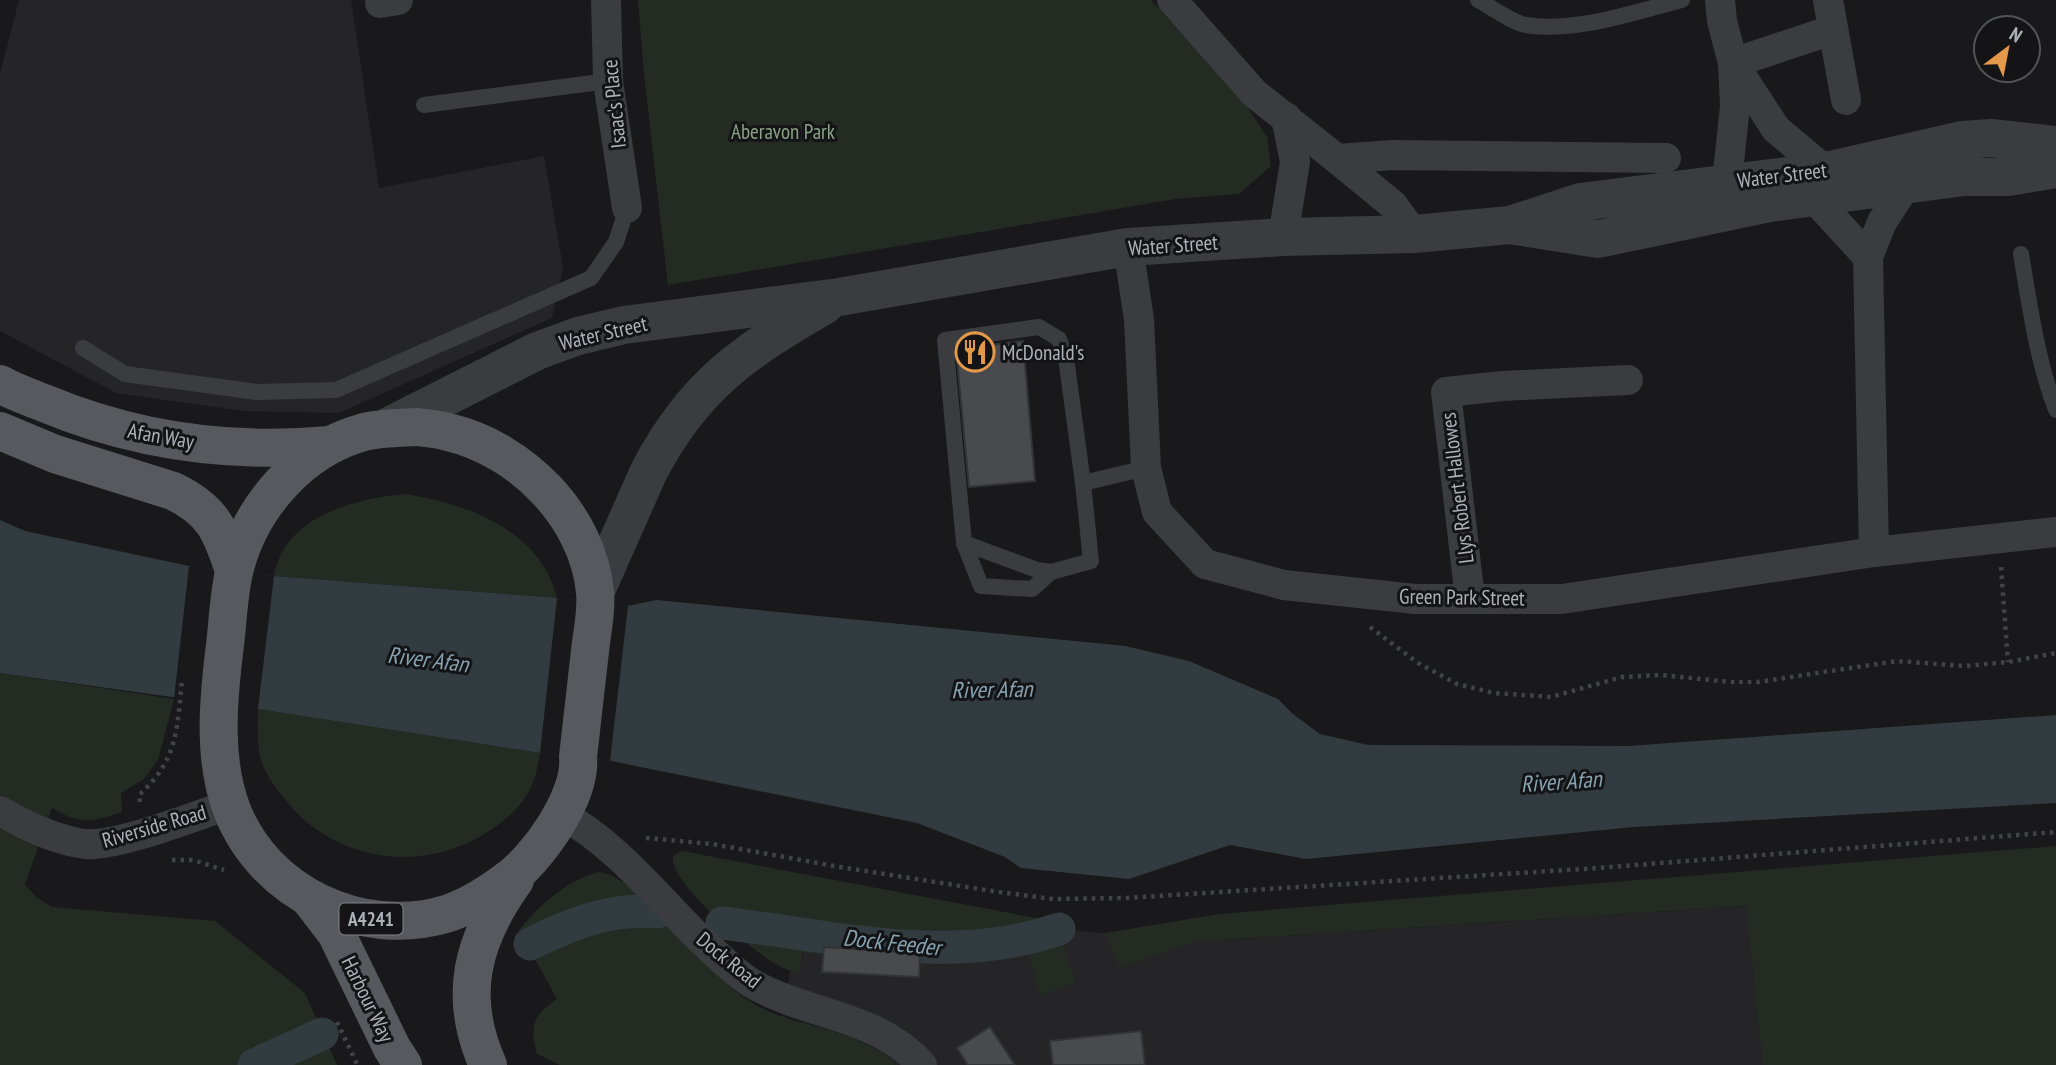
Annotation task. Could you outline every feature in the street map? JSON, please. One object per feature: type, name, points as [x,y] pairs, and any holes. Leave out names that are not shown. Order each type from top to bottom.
[{"type":"main road","name":"Afan Way","points":[[0,384],[84,420],[146,436],[205,444],[285,449],[330,445]]},
{"type":"main road","name":"A4241","points":[[488,1065],[477,1035],[471,1004],[477,949],[497,905],[541,846],[561,814],[575,784],[579,769],[578,757],[595,597],[592,571],[584,548],[561,506],[517,464],[486,446],[450,432],[417,427],[386,428],[357,434],[330,445],[285,479],[269,499],[246,538],[234,571],[218,704],[222,773],[231,804],[249,841],[274,873],[309,898],[341,912],[376,920],[412,920],[445,914],[481,899],[511,878],[530,859]]},
{"type":"main road","name":"A4241","points":[[0,431],[55,454],[185,497],[215,522],[234,571]]},
{"type":"main road","name":"Harbour Way","points":[[309,898],[335,933],[403,1065]]},
{"type":"street","name":"Isaac's Place","points":[[606,0],[608,80],[627,208]]},
{"type":"street","points":[[1172,0],[1254,93],[1393,205],[1414,234]]},
{"type":"street","points":[[1720,0],[1722,21],[1733,63],[1735,106],[1727,182],[1770,204]]},
{"type":"street","points":[[1828,0],[1846,100]]},
{"type":"street","points":[[1733,63],[1832,30]]},
{"type":"street","points":[[1733,63],[1776,129],[1820,184],[1868,257]]},
{"type":"street","points":[[1283,237],[1295,162],[1286,117]]},
{"type":"street","name":"Water Street","points":[[1510,225],[1598,239],[1770,204],[1820,184],[1962,140],[1991,138],[2056,145]]},
{"type":"street","points":[[1337,159],[1393,155],[1666,158]]},
{"type":"street","name":"Water Street","points":[[386,428],[537,351],[579,336],[624,325],[839,297],[1128,247],[1283,237],[1414,234],[1510,225],[1580,202],[1727,182],[1906,185],[1964,177],[2008,177],[2056,169]]},
{"type":"street","points":[[1874,552],[1868,257],[1882,222],[1906,185]]},
{"type":"street","name":"Green Park Street","points":[[1128,247],[1139,319],[1146,468],[1157,512],[1205,564],[1284,585],[1415,599],[1562,598],[1874,552],[2056,532]]},
{"type":"street","name":"Water Street","points":[[595,597],[649,471],[686,413],[712,382],[754,348],[839,297]]},
{"type":"street","name":"Llys Robert Hallowes","points":[[1470,599],[1446,392],[1502,386],[1628,380]]},
{"type":"street","name":"Riverside Road","points":[[0,811],[26,827],[86,844],[147,832],[231,804]]},
{"type":"street","name":"Dock Road","points":[[561,814],[583,826],[609,847],[713,951],[750,982],[786,1000],[875,1031],[898,1043],[922,1065]]},
{"type":"lane","points":[[1478,0],[1524,25],[1569,25],[1607,19],[1682,0]]},
{"type":"lane","points":[[424,105],[608,80]]},
{"type":"lane","points":[[83,348],[125,374],[257,392],[336,390],[591,278],[616,242],[627,208]]},
{"type":"lane","points":[[2021,254],[2034,334],[2046,384],[2056,410]]},
{"type":"lane","points":[[964,543],[1037,570],[1051,572],[1091,561],[1066,358],[1059,339],[1039,327],[945,340],[964,543],[981,586],[1032,589],[1051,572]]},
{"type":"lane","points":[[1083,483],[1146,468]]},
{"type":"path","points":[[1999,538],[2008,663]]},
{"type":"path","points":[[1365,624],[1418,663],[1457,684],[1494,693],[1551,697],[1622,677],[1661,674],[1730,682],[1758,682],[1897,661],[1965,666],[2008,663],[2056,653]]},
{"type":"path","points":[[179,710],[175,740],[157,778],[139,795],[155,862],[193,860],[220,867],[229,873]]},
{"type":"path","points":[[609,847],[638,838],[712,844],[840,867],[1053,899],[1126,898],[1598,868],[2056,832]]},
{"type":"path","points":[[336,1021],[358,1065]]},
{"type":"shaded area","points":[[19,0],[351,0],[379,188],[544,156],[563,267],[552,318],[339,413],[244,411],[116,393],[0,331],[0,74]]},
{"type":"shaded area","points":[[1856,899],[2056,1065],[896,1065],[855,1038],[782,1015],[798,932],[1033,938],[1059,929],[1193,942]]},
{"type":"green space","name":"Aberavon Park","points":[[638,0],[1151,0],[1247,106],[1267,137],[1271,166],[1239,194],[1176,199],[668,285]]},
{"type":"green space","points":[[405,494],[453,505],[498,524],[535,554],[548,574],[557,598],[274,576],[280,555],[306,525],[344,506]]},
{"type":"green space","points":[[0,673],[174,699],[158,760],[144,779],[121,793],[122,812],[86,820],[71,817],[52,808],[25,884],[36,897],[52,907],[215,921],[305,993],[337,1065],[0,1065]]},
{"type":"green space","points":[[258,709],[540,753],[538,766],[531,787],[521,804],[495,827],[469,842],[441,852],[412,857],[384,856],[329,838],[305,820],[284,798],[267,774],[260,757]]},
{"type":"green space","points":[[2056,846],[2056,1065],[1763,1065],[1746,906],[1193,942],[1120,968],[1105,933],[1219,914]]},
{"type":"green space","points":[[682,851],[1057,922],[1075,983],[1040,995],[1025,944],[958,954],[824,947],[824,955],[802,952],[799,974],[763,956],[713,915],[684,883],[675,868],[673,856]]},
{"type":"green space","points":[[599,872],[616,878],[654,907],[730,986],[746,999],[782,1016],[860,1041],[879,1051],[896,1065],[560,1065],[537,1054],[533,1036],[535,1022],[557,999],[519,930],[536,911],[565,887]]},
{"type":"water","name":"River Afan","points":[[0,520],[25,531],[189,566],[274,576],[628,606],[656,600],[1125,646],[1189,661],[1278,699],[1320,734],[1368,745],[1629,746],[2056,715],[2056,803],[1634,827],[1306,859],[1230,845],[1129,879],[1021,868],[1005,857],[917,823],[611,761],[540,753],[258,709],[0,673]]},
{"type":"pier","points":[[189,566],[274,576],[258,709],[174,699]]},
{"type":"pier","points":[[557,598],[628,606],[610,761],[540,753]]},
{"type":"building","points":[[1023,341],[1035,481],[969,487],[956,349]]},
{"type":"building","points":[[824,947],[920,953],[919,977],[822,972]]},
{"type":"building","points":[[990,1027],[1015,1065],[968,1065],[957,1048]]},
{"type":"building","points":[[1141,1031],[1145,1065],[1053,1065],[1050,1041]]},
{"type":"waterway","name":"Dock Feeder","points":[[530,944],[592,919],[624,912],[658,912]]},
{"type":"waterway","name":"Dock Feeder","points":[[722,923],[849,941],[934,947],[976,946],[1018,940],[1059,929]]},
{"type":"waterway","name":"Dock Feeder","points":[[254,1065],[322,1034]]},
{"type":"place","name":"McDonald's","points":[[975,352]]}]
